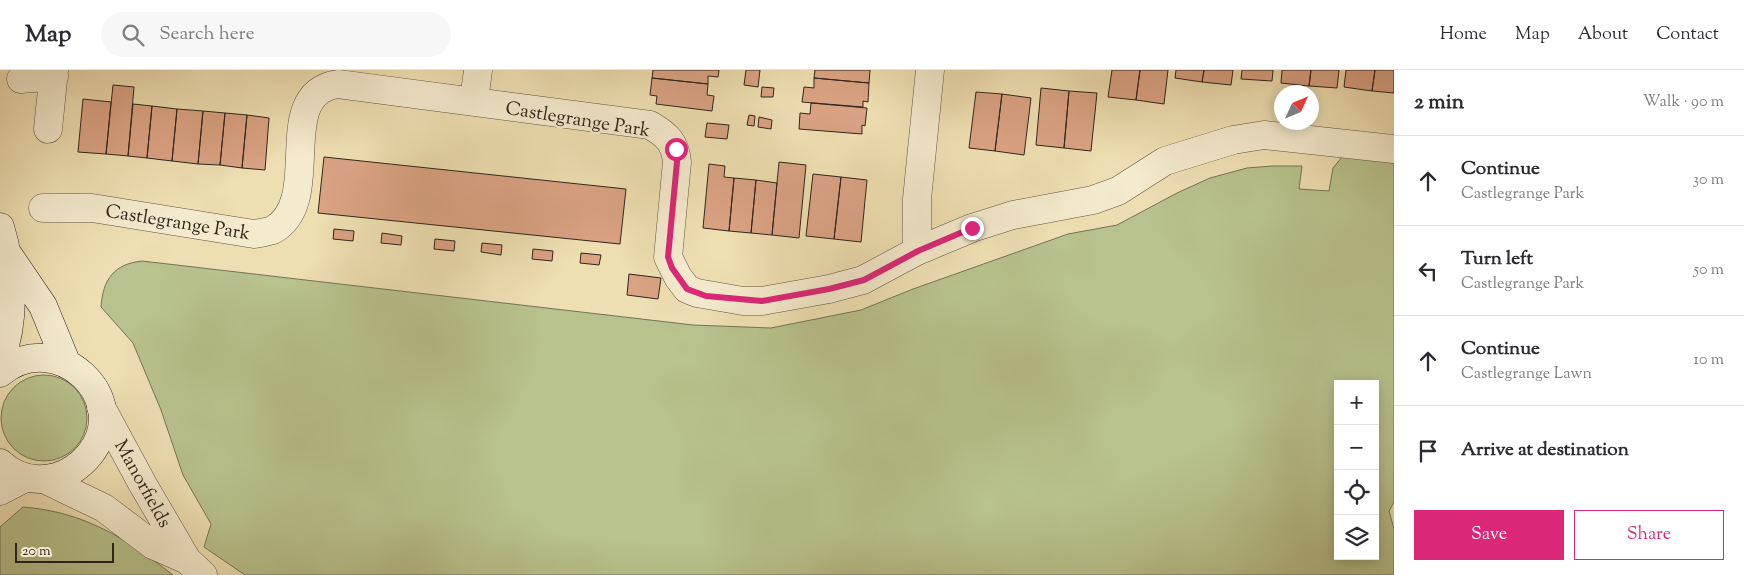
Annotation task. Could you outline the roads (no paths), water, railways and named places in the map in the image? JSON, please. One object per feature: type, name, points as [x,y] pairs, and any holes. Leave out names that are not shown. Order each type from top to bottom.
[{"type":"street","points":[[474,101],[478,70]]},
{"type":"street","points":[[918,251],[917,199],[930,70]]},
{"type":"street","points":[[21,79],[54,73],[48,130]]},
{"type":"street","name":"Castlegrange Park","points":[[43,208],[92,208],[254,234],[273,230],[289,214],[295,202],[298,188],[303,116],[309,102],[328,86],[338,84],[474,101],[650,125],[668,135],[676,149],[677,162],[668,257],[678,278],[687,289],[697,294],[762,301],[864,280],[918,251],[972,228],[1013,215],[1093,200],[1118,191],[1165,161],[1233,140],[1264,135],[1319,150],[1394,149]]},
{"type":"street","points":[[0,227],[9,256],[10,312],[6,346],[0,361]]},
{"type":"street","points":[[9,256],[43,306],[66,362]]},
{"type":"street","points":[[0,373],[9,366],[27,358],[47,357],[66,362]]},
{"type":"street","name":"Manorfields","points":[[66,362],[83,373],[94,388],[101,407],[142,483],[195,567]]},
{"type":"street","points":[[0,491],[35,479],[66,475],[82,464],[96,447],[102,428],[101,407]]},
{"type":"street","name":"Manorfields","points":[[0,463],[7,470],[35,479],[104,508],[153,545],[195,567]]}]
